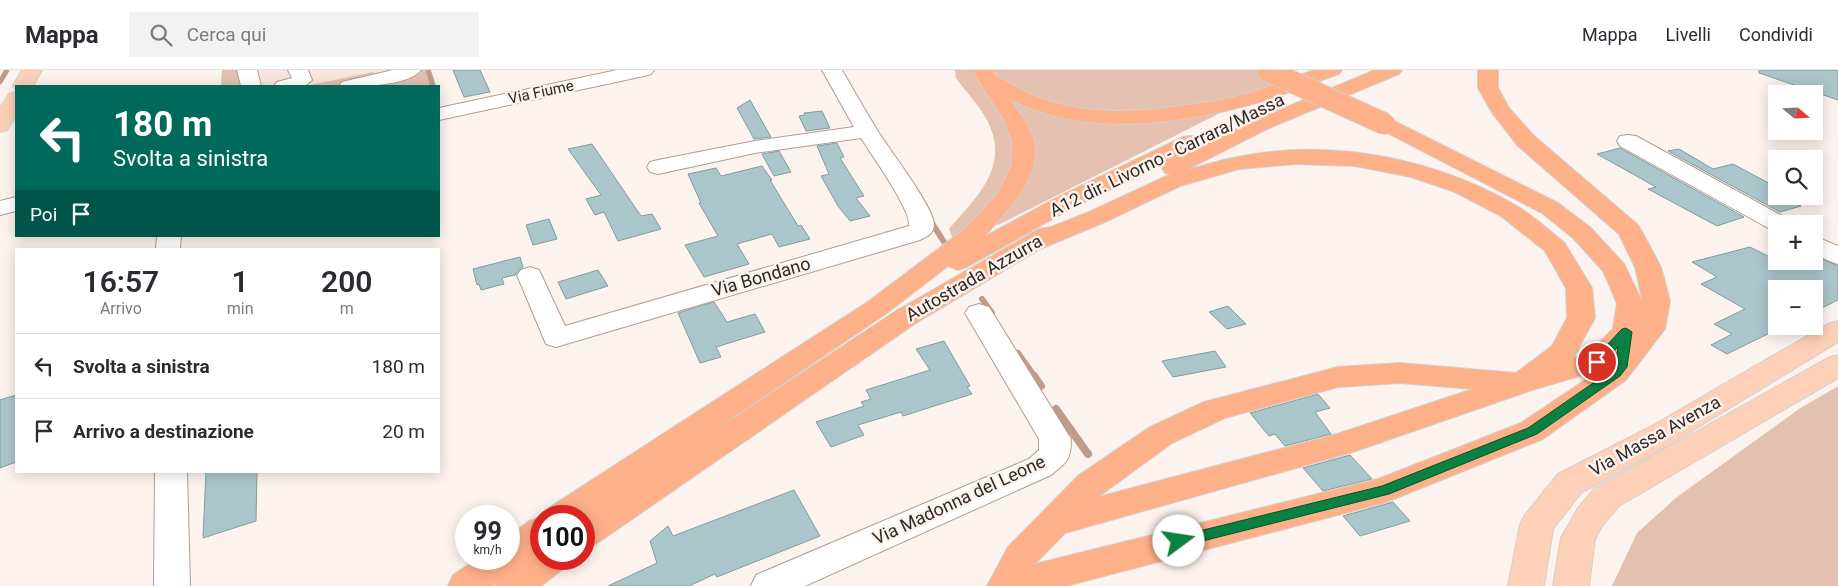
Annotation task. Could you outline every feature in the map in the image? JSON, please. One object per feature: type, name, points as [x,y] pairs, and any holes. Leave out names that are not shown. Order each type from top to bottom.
[{"type":"highway","points":[[1267,70],[1386,124],[1550,208],[1582,233],[1615,269],[1630,303],[1621,367]]},
{"type":"highway","points":[[984,72],[1003,88],[1028,102],[1060,111],[1094,116],[1163,116],[1199,111],[1248,100],[1332,70]]},
{"type":"highway","name":"A12 dir. Livorno - Carrara/Massa","points":[[878,307],[1066,202],[1248,114],[1355,70]]},
{"type":"highway","name":"Autostrada Azzurra","points":[[595,527],[906,317],[1079,216],[1260,125],[1392,70]]},
{"type":"highway","points":[[1007,586],[1384,490],[1532,431],[1616,373],[1651,329],[1657,301],[1648,267],[1629,230],[1524,140],[1500,110],[1488,88],[1488,70]]},
{"type":"highway","points":[[878,307],[975,232],[1009,194],[1022,166],[1023,140],[1014,120],[984,72]]},
{"type":"highway","points":[[1007,586],[1020,557],[1092,484],[1161,435],[1216,410],[1338,378],[1400,373],[1522,383],[1563,352],[1581,318],[1579,288],[1555,247],[1509,211],[1463,187],[1416,171],[1354,159],[1296,157],[1238,163],[1172,181],[1097,217],[1034,242]]},
{"type":"highway","name":"Autostrada Azzurra","points":[[579,505],[878,307]]},
{"type":"highway","points":[[1054,523],[1342,444],[1522,383],[1597,362],[1626,332]]},
{"type":"highway","points":[[466,586],[489,570]]},
{"type":"highway","points":[[514,586],[536,570]]},
{"type":"main road","points":[[24,85],[32,70]]},
{"type":"main road","points":[[0,126],[15,100]]},
{"type":"main road","name":"Via Massa Avenza","points":[[1526,586],[1537,525],[1570,483],[1661,435],[1838,330]]},
{"type":"main road","name":"Via Massa Avenza","points":[[1571,586],[1578,538],[1590,517],[1607,497],[1838,365]]},
{"type":"street","points":[[247,70],[251,85]]},
{"type":"street","points":[[353,85],[378,75],[411,70]]},
{"type":"street","name":"Via Fiume","points":[[440,114],[644,70]]},
{"type":"street","name":"Via Bondano","points":[[530,275],[556,338],[912,235],[921,230],[922,222],[912,201],[867,131],[832,70]]},
{"type":"street","points":[[658,166],[755,147],[867,131]]},
{"type":"street","points":[[1628,141],[1768,218]]},
{"type":"street","points":[[0,208],[15,204]]},
{"type":"street","points":[[1823,248],[1838,256]]},
{"type":"street","name":"Via Madonna del Leone","points":[[769,586],[1040,467],[1055,455],[1055,439],[979,313]]},
{"type":"street","points":[[171,473],[172,586]]},
{"type":"shaded area","points":[[222,70],[431,70],[436,85],[221,85]]},
{"type":"shaded area","points":[[222,70],[244,70],[246,85],[221,85]]},
{"type":"shaded area","points":[[415,70],[431,70],[436,85],[362,85],[396,78]]},
{"type":"shaded area","points":[[955,70],[977,70],[1002,109],[1014,144],[1014,161],[996,201],[954,241],[949,229],[970,205],[987,180],[993,167],[995,153],[994,138],[988,122],[956,78]]},
{"type":"shaded area","points":[[994,70],[1256,70],[1283,83],[1236,100],[1155,114],[1091,113],[1031,99],[999,79]]},
{"type":"shaded area","points":[[373,72],[374,74],[348,85],[310,85]]},
{"type":"shaded area","points":[[1007,98],[1057,114],[1220,113],[998,225],[993,224],[1024,177]]},
{"type":"shaded area","points":[[1838,386],[1838,586],[1612,586],[1637,533],[1677,497],[1799,409]]},
{"type":"building","points":[[453,70],[480,70],[490,92],[464,97]]},
{"type":"building","points":[[1759,70],[1838,70],[1838,100],[1823,95],[1823,85],[1794,85],[1759,73]]},
{"type":"building","points":[[750,100],[771,137],[754,139],[737,108]]},
{"type":"building","points":[[822,111],[830,128],[806,131],[799,116],[805,115],[804,113]]},
{"type":"building","points":[[837,143],[844,157],[840,158],[864,196],[856,198],[870,216],[850,221],[838,206],[821,176],[829,174],[817,146]]},
{"type":"building","points":[[592,144],[641,216],[652,214],[661,229],[618,241],[604,212],[595,215],[586,199],[601,195],[568,149]]},
{"type":"building","points":[[1620,148],[1744,217],[1717,226],[1648,189],[1656,187],[1597,154]]},
{"type":"building","points":[[1679,149],[1713,169],[1733,164],[1768,183],[1768,205],[1801,206],[1780,212],[1668,151]]},
{"type":"building","points":[[779,151],[791,172],[774,176],[762,154]]},
{"type":"building","points":[[762,166],[798,226],[801,225],[810,239],[779,247],[772,234],[737,244],[749,264],[704,277],[685,245],[718,236],[699,203],[701,203],[688,174],[716,168],[721,176]]},
{"type":"building","points":[[549,219],[557,239],[533,245],[526,225]]},
{"type":"building","points":[[1750,247],[1768,256],[1768,270],[1823,270],[1823,259],[1838,266],[1838,300],[1823,308],[1823,280],[1768,280],[1768,334],[1727,354],[1711,345],[1732,334],[1714,324],[1745,309],[1701,284],[1717,277],[1692,262]]},
{"type":"building","points":[[520,257],[523,267],[515,275],[502,278],[504,284],[481,290],[479,284],[477,285],[473,269]]},
{"type":"building","points":[[598,270],[608,286],[566,299],[558,282]]},
{"type":"building","points":[[714,302],[727,322],[755,314],[765,332],[716,347],[721,357],[700,363],[678,313]]},
{"type":"building","points":[[1228,306],[1246,324],[1227,329],[1209,312]]},
{"type":"building","points":[[944,341],[970,386],[967,387],[972,394],[903,416],[901,412],[858,425],[864,435],[831,447],[816,422],[864,406],[861,402],[871,399],[866,390],[930,370],[916,349]]},
{"type":"building","points":[[1215,351],[1226,367],[1173,377],[1162,361]]},
{"type":"building","points":[[1318,394],[1330,408],[1315,412],[1331,434],[1285,446],[1275,434],[1269,436],[1250,413]]},
{"type":"building","points":[[15,395],[15,462],[0,468],[0,400]]},
{"type":"building","points":[[1350,455],[1372,479],[1323,491],[1303,468]]},
{"type":"building","points":[[206,473],[257,473],[256,521],[203,538]]},
{"type":"building","points":[[794,490],[820,536],[717,577],[715,574],[689,586],[608,586],[657,563],[650,541],[668,526],[673,536]]},
{"type":"building","points":[[1393,502],[1410,521],[1360,536],[1343,516]]},
{"type":"waterway","points":[[0,82],[7,70]]},
{"type":"waterway","points":[[428,70],[433,85]]},
{"type":"waterway","points":[[930,220],[944,242]]},
{"type":"waterway","points":[[982,299],[992,313]]},
{"type":"waterway","points":[[1018,353],[1035,377]]},
{"type":"waterway","points":[[1034,376],[1041,386]]},
{"type":"waterway","points":[[1056,409],[1088,454]]},
{"type":"route","points":[[1179,541],[1384,490],[1532,431],[1616,373],[1621,367],[1626,332],[1597,362]]}]
